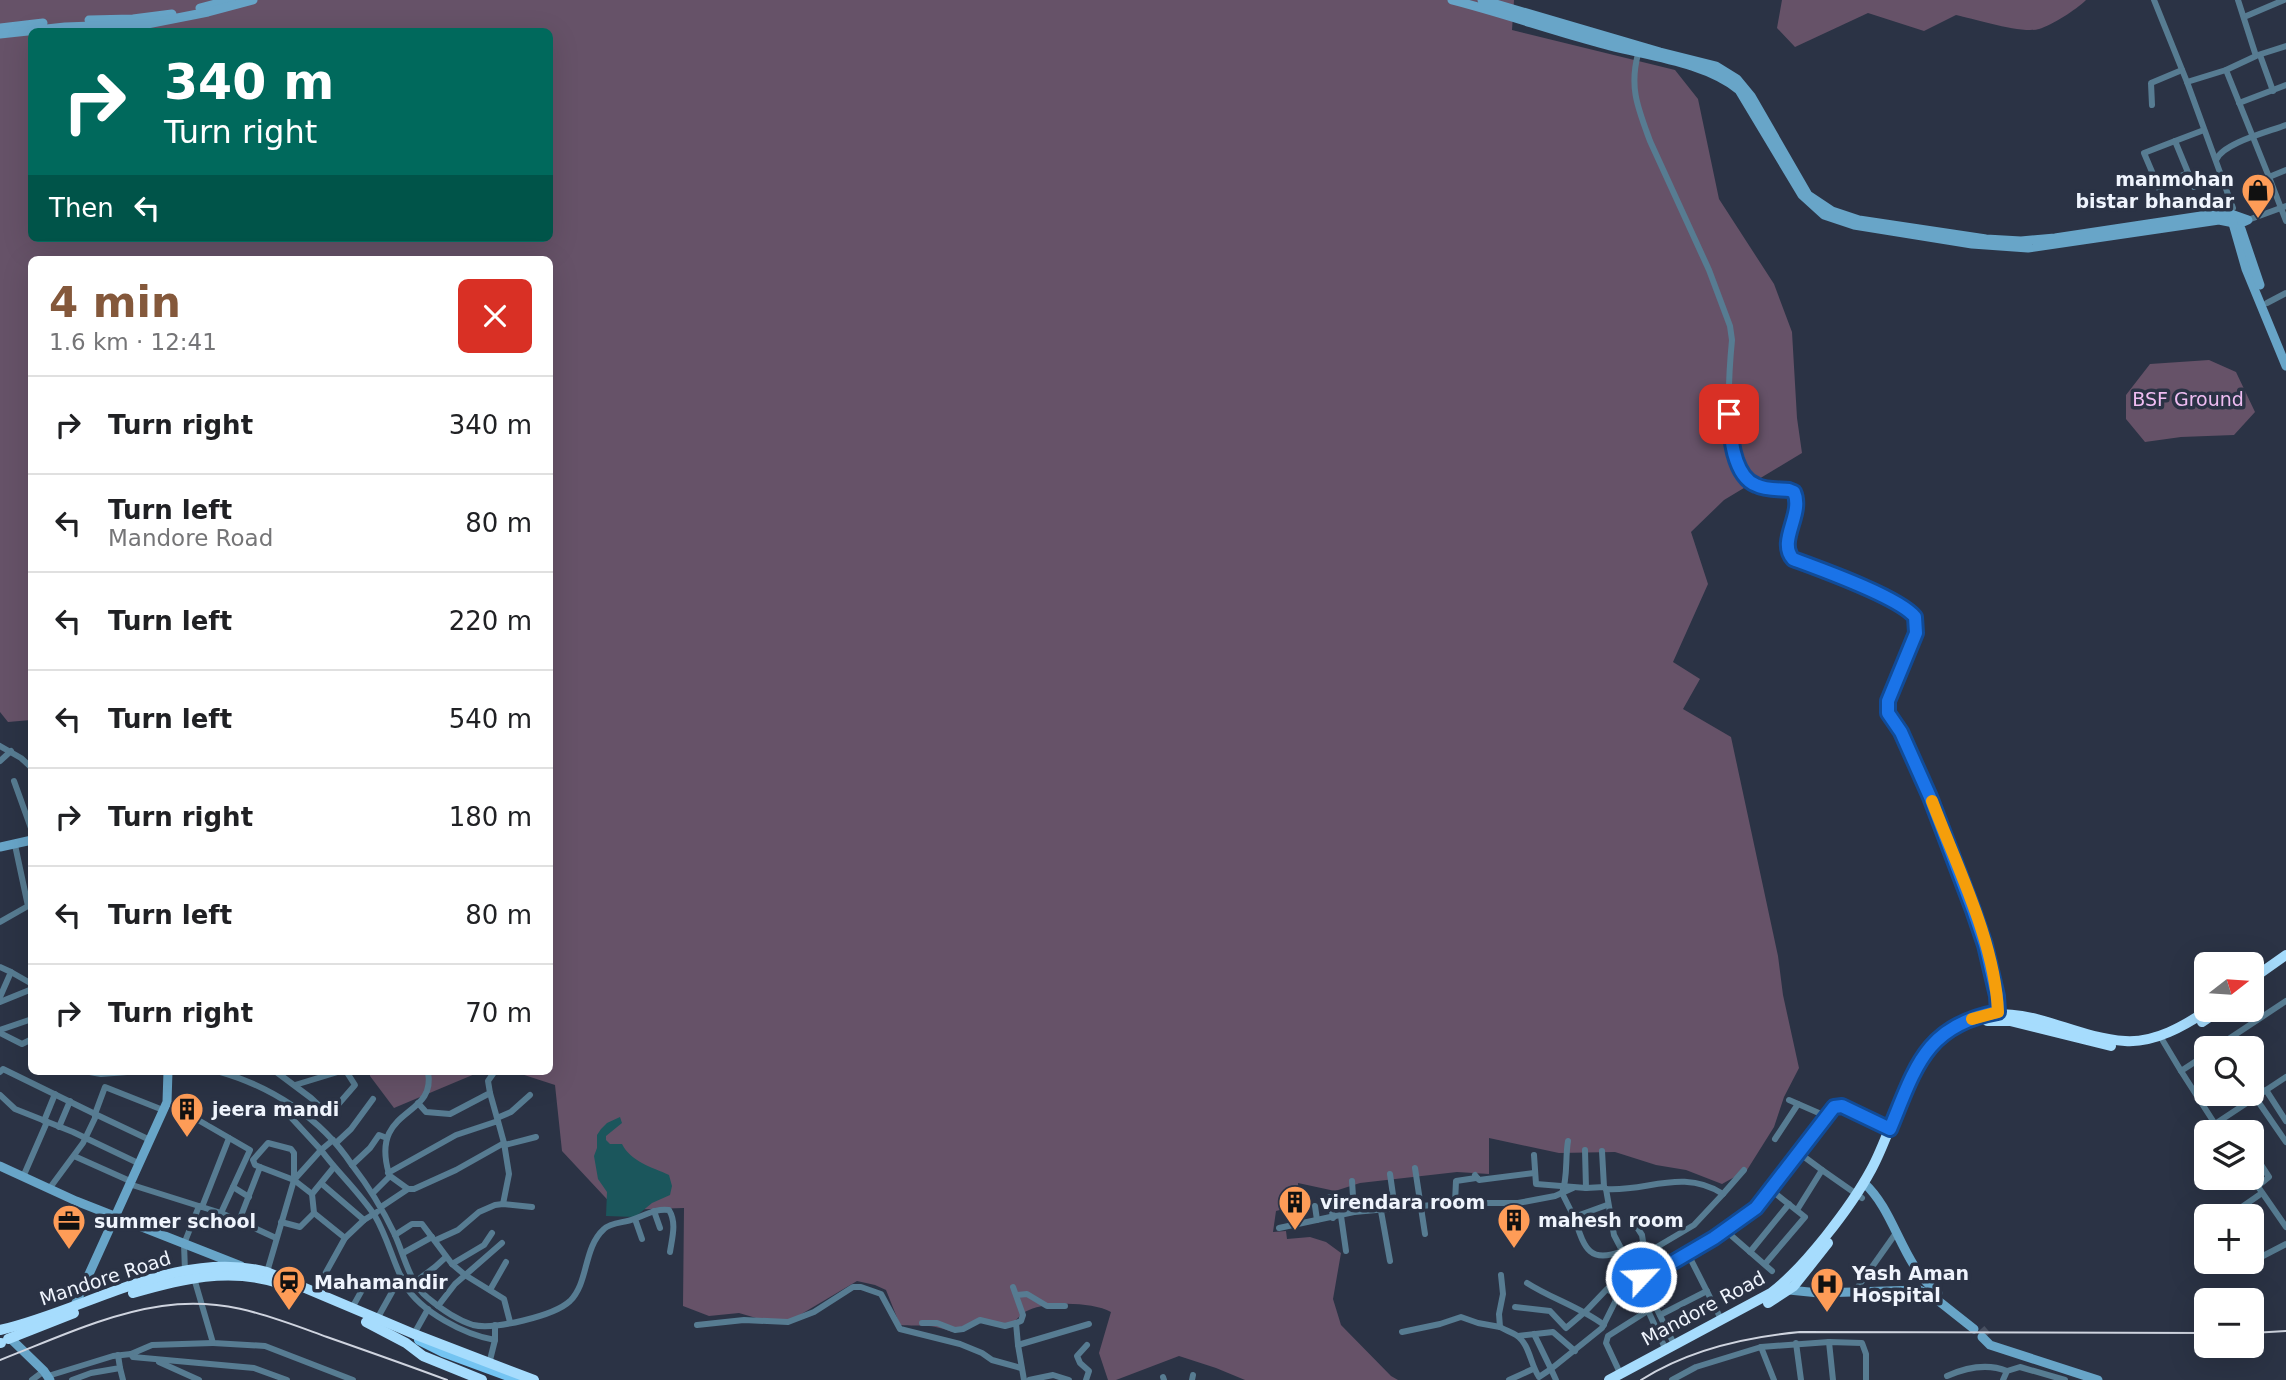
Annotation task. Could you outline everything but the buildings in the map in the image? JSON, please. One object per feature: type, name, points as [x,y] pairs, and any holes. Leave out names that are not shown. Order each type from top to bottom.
[{"type":"highway","points":[[2264,971],[2286,955]]},
{"type":"highway","points":[[2264,980],[2286,964]]},
{"type":"highway","name":"Mandore Road","points":[[1866,1185],[1917,1066],[1936,1041],[1955,1026],[1998,1012],[2127,1041],[2174,1030],[2194,1018]]},
{"type":"highway","name":"Mandore Road","points":[[1609,1380],[1789,1290],[1805,1273],[1885,1156],[1923,1069],[1941,1046],[1959,1031],[1998,1020],[2113,1046],[2133,1047],[2181,1035],[2201,1022]]},
{"type":"highway","name":"Mandore Road","points":[[1621,1376],[1670,1346],[1771,1293],[1788,1280],[1859,1196]]},
{"type":"highway","name":"Mandore Road","points":[[3,1338],[75,1305],[155,1279],[242,1267],[267,1272],[377,1319],[414,1341],[423,1356],[482,1380]]},
{"type":"highway","name":"Mandore Road","points":[[3,1338],[172,1282],[190,1273],[234,1274],[266,1279],[414,1341],[534,1380]]},
{"type":"main road","points":[[0,28],[65,21],[146,18],[231,0]]},
{"type":"main road","points":[[49,28],[147,24],[253,0]]},
{"type":"main road","points":[[1452,0],[1638,54],[1707,70],[1726,79],[1739,90],[1802,195],[1826,212],[1859,220],[1986,239],[2021,241],[2237,217]]},
{"type":"main road","points":[[1482,0],[1647,49],[1716,66],[1738,79],[1751,96],[1808,195],[1826,212]]},
{"type":"main road","points":[[0,34],[28,31]]},
{"type":"main road","points":[[2237,217],[2286,348]]},
{"type":"main road","points":[[2237,217],[2246,270],[2286,366]]},
{"type":"main road","points":[[0,848],[28,841]]},
{"type":"main road","points":[[75,1305],[165,1106],[168,1075]]},
{"type":"main road","points":[[0,1166],[49,1189],[242,1267]]},
{"type":"main road","points":[[1866,1185],[1920,1278],[1981,1333]]},
{"type":"main road","points":[[1789,1290],[1819,1293],[1909,1289],[1926,1292],[1998,1346],[2098,1380]]},
{"type":"main road","points":[[3,1338],[48,1376]]},
{"type":"main road","points":[[414,1341],[450,1362],[501,1380]]},
{"type":"main road","points":[[414,1341],[519,1380]]},
{"type":"street","points":[[2154,0],[2237,217],[2284,207]]},
{"type":"street","points":[[2238,0],[2273,91]]},
{"type":"street","points":[[2244,17],[2284,0]]},
{"type":"street","points":[[2187,82],[2286,46]]},
{"type":"street","points":[[1638,54],[1633,85],[1644,126],[1709,270],[1730,326],[1730,435],[1738,467],[1756,486],[1794,492],[1798,503],[1788,542],[1789,555],[1793,559],[1906,608],[1915,617],[1916,633],[1888,701],[1888,713],[1901,732],[1922,778],[1964,883],[1985,945],[1998,1012]]},
{"type":"street","points":[[2226,69],[2269,177],[2284,207],[2286,220]]},
{"type":"street","points":[[2152,105],[2151,83],[2182,70]]},
{"type":"street","points":[[2239,103],[2286,85]]},
{"type":"street","points":[[2216,160],[2223,150],[2286,125]]},
{"type":"street","points":[[2164,200],[2144,153],[2204,130]]},
{"type":"street","points":[[2175,141],[2194,187]]},
{"type":"street","points":[[2269,177],[2286,170]]},
{"type":"street","points":[[2158,185],[2188,173]]},
{"type":"street","points":[[2267,303],[2286,293]]},
{"type":"street","points":[[0,746],[28,765]]},
{"type":"street","points":[[0,761],[11,751]]},
{"type":"street","points":[[14,780],[28,820]]},
{"type":"street","points":[[0,922],[28,906],[15,845]]},
{"type":"street","points":[[0,967],[28,984]]},
{"type":"street","points":[[0,999],[11,972]]},
{"type":"street","points":[[0,999],[28,988]]},
{"type":"street","points":[[2233,1036],[2286,1001]]},
{"type":"street","points":[[0,1032],[28,1021]]},
{"type":"street","points":[[0,1032],[28,1047]]},
{"type":"street","points":[[22,1044],[28,1040]]},
{"type":"street","points":[[2163,1041],[2212,1120]]},
{"type":"street","points":[[2181,1071],[2194,1062]]},
{"type":"street","points":[[0,1072],[3,1069],[150,1140]]},
{"type":"street","points":[[231,1075],[271,1091],[335,1142],[373,1193],[424,1296],[472,1324],[483,1326],[510,1322],[553,1311],[570,1301],[583,1277],[586,1259],[603,1230],[616,1223],[654,1211],[671,1212],[673,1228],[670,1252]]},
{"type":"street","points":[[281,1075],[329,1115]]},
{"type":"street","points":[[295,1085],[329,1075]]},
{"type":"street","points":[[317,1126],[355,1085],[343,1075]]},
{"type":"street","points":[[408,1189],[389,1174],[384,1152],[387,1138],[396,1121],[424,1099],[428,1090],[428,1075]]},
{"type":"street","points":[[492,1075],[488,1081],[490,1093],[509,1174],[503,1203]]},
{"type":"street","points":[[2286,1077],[2266,1090],[2286,1121]]},
{"type":"street","points":[[49,1189],[85,1138],[106,1087],[165,1106],[250,1150],[221,1213]]},
{"type":"street","points":[[418,1103],[426,1112],[450,1114],[490,1093]]},
{"type":"street","points":[[23,1177],[55,1094]]},
{"type":"street","points":[[0,1095],[15,1109],[138,1163]]},
{"type":"street","points":[[373,1193],[389,1174],[456,1135],[511,1112],[530,1095]]},
{"type":"street","points":[[294,1180],[321,1150],[351,1129],[373,1098]]},
{"type":"street","points":[[1789,1100],[1828,1117]]},
{"type":"street","points":[[59,1127],[70,1101]]},
{"type":"street","points":[[1775,1139],[1798,1104]]},
{"type":"street","points":[[1670,1346],[1667,1329],[1641,1277],[1688,1254],[1726,1231],[1756,1208],[1838,1105],[1890,1129]]},
{"type":"street","points":[[2221,1120],[2242,1106]]},
{"type":"street","points":[[2261,1106],[2286,1142]]},
{"type":"street","points":[[286,1112],[353,1186],[374,1214],[406,1287],[428,1309],[463,1331],[495,1340]]},
{"type":"street","points":[[352,1165],[370,1149],[379,1135],[387,1138]]},
{"type":"street","points":[[315,1292],[345,1238],[364,1220],[408,1189],[456,1170],[504,1144],[536,1137]]},
{"type":"street","points":[[213,1343],[190,1273],[184,1244],[229,1138]]},
{"type":"street","points":[[1568,1142],[1565,1186],[1562,1193],[1587,1249],[1596,1256],[1603,1257],[1622,1251]]},
{"type":"street","points":[[267,1272],[294,1180],[294,1153],[291,1149],[268,1143],[253,1160],[260,1167],[294,1180],[312,1194],[314,1213],[345,1238]]},
{"type":"street","points":[[1585,1150],[1586,1188]]},
{"type":"street","points":[[1402,1332],[1461,1317],[1500,1327],[1518,1336],[1529,1352],[1538,1379],[1604,1325],[1629,1274],[1629,1264],[1611,1229],[1602,1151]]},
{"type":"street","points":[[1799,1153],[1859,1196]]},
{"type":"street","points":[[1534,1155],[1536,1184],[1625,1190],[1664,1181],[1705,1184],[1723,1194]]},
{"type":"street","points":[[74,1156],[130,1183],[221,1213],[276,1238]]},
{"type":"street","points":[[239,1221],[260,1167]]},
{"type":"street","points":[[312,1194],[334,1167]]},
{"type":"street","points":[[1415,1168],[1424,1234]]},
{"type":"street","points":[[2264,1169],[2269,1177],[2264,1184]]},
{"type":"street","points":[[1629,1264],[1694,1225],[1744,1170]]},
{"type":"street","points":[[1797,1210],[1822,1170]]},
{"type":"street","points":[[1455,1203],[1456,1181],[1534,1173]]},
{"type":"street","points":[[1390,1174],[1395,1209]]},
{"type":"street","points":[[1352,1181],[1354,1212]]},
{"type":"street","points":[[322,1184],[364,1220]]},
{"type":"street","points":[[233,1187],[249,1197]]},
{"type":"street","points":[[1279,1228],[1354,1212],[1455,1203],[1518,1203],[1573,1188]]},
{"type":"street","points":[[1765,1265],[1805,1217],[1771,1189]]},
{"type":"street","points":[[2245,1204],[2260,1190],[2286,1227]]},
{"type":"street","points":[[1330,1197],[1333,1217]]},
{"type":"street","points":[[403,1253],[458,1230],[485,1209],[503,1203],[532,1207]]},
{"type":"street","points":[[1750,1252],[1789,1204]]},
{"type":"street","points":[[1574,1217],[1607,1205]]},
{"type":"street","points":[[1315,1206],[1317,1220]]},
{"type":"street","points":[[654,1211],[660,1228]]},
{"type":"street","points":[[1381,1211],[1390,1261]]},
{"type":"street","points":[[281,1222],[300,1227],[314,1213]]},
{"type":"street","points":[[1341,1216],[1346,1251]]},
{"type":"street","points":[[1631,1218],[1642,1235],[1645,1254]]},
{"type":"street","points":[[635,1219],[642,1239]]},
{"type":"street","points":[[395,1235],[418,1222],[434,1238],[452,1264],[504,1299],[510,1322]]},
{"type":"street","points":[[1726,1231],[1772,1271]]},
{"type":"street","points":[[452,1264],[484,1245],[492,1233]]},
{"type":"street","points":[[1855,1291],[1896,1233]]},
{"type":"street","points":[[438,1306],[465,1275],[502,1243]]},
{"type":"street","points":[[2264,1255],[2286,1244]]},
{"type":"street","points":[[1688,1254],[1721,1319]]},
{"type":"street","points":[[415,1282],[435,1268],[446,1256]]},
{"type":"street","points":[[490,1290],[506,1262]]},
{"type":"street","points":[[1629,1274],[1670,1346]]},
{"type":"street","points":[[1500,1327],[1503,1294],[1501,1275]]},
{"type":"street","points":[[377,1319],[401,1276]]},
{"type":"street","points":[[352,1308],[368,1281]]},
{"type":"street","points":[[1527,1283],[1555,1299],[1586,1311],[1604,1325]]},
{"type":"street","points":[[697,1325],[744,1320],[788,1322],[814,1312],[847,1290],[861,1287],[880,1294],[900,1329],[960,1345],[992,1360],[1021,1368]]},
{"type":"street","points":[[922,1323],[937,1322],[955,1330],[980,1320],[1005,1326],[1016,1323],[1021,1321],[1023,1315],[1013,1287]]},
{"type":"street","points":[[1515,1307],[1549,1311],[1566,1328],[1607,1289],[1619,1297]]},
{"type":"street","points":[[1660,1315],[1707,1291]]},
{"type":"street","points":[[1017,1295],[1027,1294],[1051,1307],[1065,1306]]},
{"type":"street","points":[[1667,1329],[1714,1304]]},
{"type":"street","points":[[414,1341],[428,1309]]},
{"type":"street","points":[[1621,1376],[1606,1343],[1608,1336],[1649,1310]]},
{"type":"street","points":[[1553,1332],[1558,1321]]},
{"type":"street","points":[[1016,1323],[1021,1368],[1026,1380],[1053,1375],[1069,1380]]},
{"type":"street","points":[[1018,1345],[1089,1324]]},
{"type":"street","points":[[489,1364],[495,1340],[495,1325]]},
{"type":"street","points":[[1518,1336],[1553,1332],[1575,1351]]},
{"type":"street","points":[[1534,1334],[1556,1380]]},
{"type":"street","points":[[1829,1342],[1833,1380]]},
{"type":"street","points":[[1672,1380],[1696,1367],[1761,1347],[1829,1342],[1864,1344],[1866,1380]]},
{"type":"street","points":[[32,1380],[118,1355],[131,1354],[152,1345],[213,1343],[265,1346],[353,1380]]},
{"type":"street","points":[[1796,1343],[1801,1380]]},
{"type":"street","points":[[1086,1380],[1089,1371],[1077,1356],[1087,1345]]},
{"type":"street","points":[[1761,1347],[1774,1380]]},
{"type":"street","points":[[131,1354],[133,1357],[153,1360],[254,1368],[287,1380]]},
{"type":"street","points":[[118,1355],[123,1380]]},
{"type":"street","points":[[153,1360],[199,1380]]},
{"type":"street","points":[[1947,1376],[1976,1367],[1996,1367],[2007,1371],[2020,1367],[2065,1380]]},
{"type":"street","points":[[72,1380],[91,1373],[120,1368]]},
{"type":"street","points":[[1509,1380],[1534,1369]]},
{"type":"street","points":[[2032,1380],[2033,1370]]},
{"type":"street","points":[[2003,1380],[2007,1371]]},
{"type":"green space","points":[[0,0],[1514,0],[1512,30],[1675,70],[1698,99],[1719,199],[1774,284],[1792,332],[1797,418],[1802,453],[1724,500],[1691,532],[1708,584],[1673,662],[1700,679],[1683,709],[1731,737],[1799,1068],[1784,1097],[1774,1127],[1747,1170],[1722,1184],[1686,1170],[1656,1165],[1615,1152],[1559,1153],[1489,1138],[1489,1174],[1457,1172],[1360,1183],[1335,1191],[1298,1183],[1299,1205],[1276,1211],[1273,1232],[1286,1231],[1287,1239],[1310,1237],[1326,1242],[1341,1253],[1333,1299],[1341,1325],[1398,1380],[1245,1380],[1179,1356],[1116,1380],[1108,1380],[1099,1353],[1111,1312],[1093,1306],[1048,1305],[1027,1311],[1012,1324],[973,1322],[952,1332],[932,1326],[900,1325],[886,1290],[857,1281],[793,1319],[763,1320],[739,1313],[709,1316],[683,1306],[684,1208],[617,1210],[562,1151],[555,1085],[524,1075],[553,1075],[553,256],[28,256],[28,720],[8,722],[0,712]]},
{"type":"green space","points":[[1782,0],[2086,0],[2057,21],[2031,30],[2010,28],[1956,15],[1924,31],[1868,13],[1795,47],[1777,28]]},
{"type":"green space","name":"BSF Ground","points":[[2209,360],[2236,372],[2255,412],[2234,435],[2181,437],[2145,442],[2126,419],[2126,395],[2150,364]]},
{"type":"green space","points":[[370,1075],[472,1075],[394,1108]]},
{"type":"shaded area","points":[[620,1117],[622,1123],[606,1136],[606,1140],[610,1144],[622,1144],[636,1160],[669,1175],[672,1186],[670,1195],[652,1203],[635,1217],[606,1216],[607,1192],[598,1179],[594,1156],[597,1135],[601,1129]]},
{"type":"tunnel","points":[[1981,1329],[1988,1337]]},
{"type":"railway","points":[[0,1360],[120,1315],[162,1306],[206,1304],[246,1310],[286,1322],[447,1380]]},
{"type":"railway","points":[[2264,1332],[2286,1331]]},
{"type":"railway","points":[[1641,1380],[1697,1353],[1738,1341],[1800,1332],[2194,1333]]},
{"type":"slow traffic","points":[[1932,801],[1985,945],[1997,996],[1998,1012],[1972,1019]]},
{"type":"place","name":"manmohan bistar bhandar","points":[[2258,220]]},
{"type":"place","name":"jeera mandi","points":[[187,1139]]},
{"type":"place","name":"virendara room","points":[[1295,1232]]},
{"type":"place","name":"mahesh room","points":[[1514,1250]]},
{"type":"place","name":"summer school","points":[[69,1251]]},
{"type":"place","name":"Mahamandir","points":[[289,1312]]},
{"type":"place","name":"Yash Aman Hospital","points":[[1827,1314]]},
{"type":"route","points":[[1641,1277],[1668,1265],[1726,1231],[1756,1208],[1834,1107],[1842,1106],[1890,1129],[1917,1066],[1944,1032],[1983,1015],[1998,1012],[1985,945],[1964,883],[1918,769],[1901,732],[1888,713],[1888,701],[1916,633],[1915,617],[1906,608],[1789,555],[1788,542],[1797,511],[1797,497],[1789,490],[1756,486],[1749,481],[1738,467],[1730,435],[1729,414]]}]
